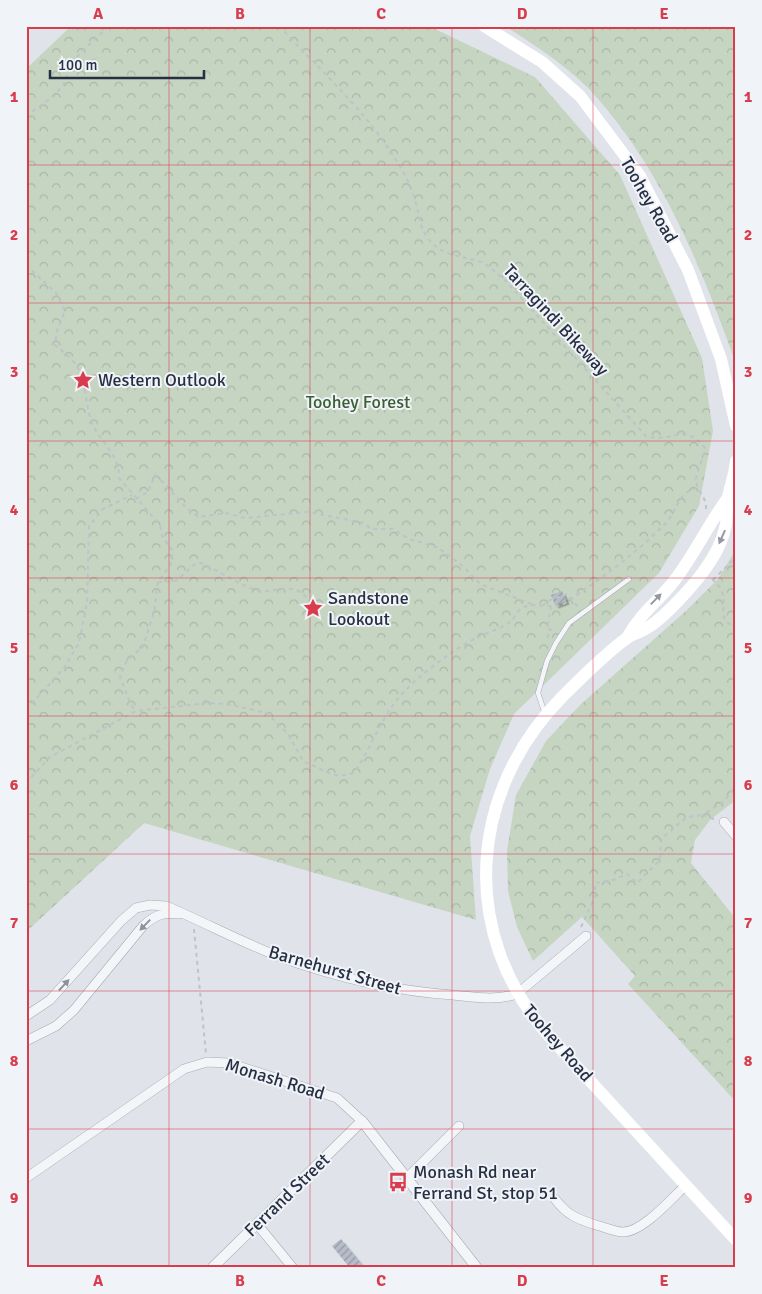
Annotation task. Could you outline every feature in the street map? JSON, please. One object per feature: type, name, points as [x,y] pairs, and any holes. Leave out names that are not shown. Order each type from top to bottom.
[{"type":"main road","name":"Toohey Road","points":[[484,26],[542,62],[580,96],[640,176],[688,270],[721,359],[736,426]]},
{"type":"main road","name":"Toohey Road","points":[[736,461],[728,498],[725,529],[704,572],[649,628],[627,638],[563,695],[545,715],[529,737],[501,788],[492,820],[487,863],[488,905],[500,953],[517,994],[548,1035],[736,1240]]},
{"type":"main road","name":"Toohey Road","points":[[627,638],[637,619],[673,582],[728,498]]},
{"type":"street","points":[[724,822],[736,836]]},
{"type":"street","name":"Barnehurst Street","points":[[26,1016],[50,1000],[121,921],[136,908],[150,905],[166,906],[280,957],[387,988],[407,992],[489,998],[508,997],[517,994]]},
{"type":"street","name":"Barnehurst Street","points":[[26,1041],[56,1026],[74,1010],[143,926],[154,916],[167,913],[189,916]]},
{"type":"street","points":[[517,994],[583,938]]},
{"type":"street","name":"Monash Road","points":[[26,1178],[184,1069],[207,1062],[229,1063],[337,1098],[362,1121],[477,1268]]},
{"type":"street","name":"Ferrand Street","points":[[212,1268],[362,1121]]},
{"type":"street","points":[[407,1178],[459,1126]]},
{"type":"street","points":[[554,1199],[565,1213],[574,1218],[614,1230],[628,1232],[643,1224],[686,1185]]},
{"type":"street","points":[[257,1224],[293,1268]]},
{"type":"lane","points":[[545,715],[538,693],[547,661],[556,643],[569,623],[628,579]]},
{"type":"path","points":[[26,116],[54,96],[64,84],[70,67],[80,53],[109,26]]},
{"type":"path","name":"Tarragindi Bikeway","points":[[279,26],[377,132],[406,178],[413,194],[422,230],[433,244],[443,252],[455,257],[484,264],[504,279],[646,436],[664,438],[683,433],[699,440],[705,448],[704,457],[696,478],[697,487]]},
{"type":"path","points":[[26,265],[56,293],[65,311],[57,331],[55,345],[71,358],[79,369],[87,411],[102,441],[120,465],[120,478],[132,495],[150,511],[160,525],[162,536],[172,550],[171,564],[158,582],[154,612],[143,647],[127,660],[120,677],[131,705],[136,711]]},
{"type":"path","points":[[136,499],[148,492],[155,475],[170,488],[183,507],[199,517],[226,513],[245,518],[308,512],[364,524],[371,529],[393,529],[409,539],[437,547],[464,567],[480,584],[536,606]]},
{"type":"path","points":[[26,783],[50,757],[136,711],[208,703],[267,714],[288,734],[303,761],[331,774],[340,776],[354,773],[364,758],[375,732],[403,694],[428,672],[475,638],[487,634],[512,620],[520,609],[528,605],[559,608],[634,554],[667,522],[683,494],[697,487],[705,499],[705,512]]},
{"type":"path","points":[[26,710],[64,668],[79,644],[86,603],[89,526],[103,509],[132,495]]},
{"type":"path","points":[[713,580],[723,573],[736,557]]},
{"type":"path","points":[[158,582],[176,581],[195,564],[201,563],[254,590],[263,591],[286,587],[294,590],[305,596],[313,608]]},
{"type":"path","points":[[710,577],[723,594],[722,615],[724,620],[736,626]]},
{"type":"path","points":[[542,606],[548,601],[566,594],[574,602]]},
{"type":"path","points":[[546,606],[548,601]]},
{"type":"path","points":[[551,607],[546,628],[551,630]]},
{"type":"path","points":[[547,638],[552,627],[555,629]]},
{"type":"path","points":[[703,815],[724,800],[736,786]]},
{"type":"path","points":[[583,938],[581,924],[595,898],[595,883],[613,880],[627,874],[637,883],[660,860],[661,839],[687,817],[703,815],[724,822]]},
{"type":"path","points":[[189,916],[196,935],[207,1062]]},
{"type":"green space","name":"Toohey Forest","points":[[71,26],[429,26],[535,77],[620,175],[702,358],[713,431],[699,506],[659,573],[514,714],[490,769],[470,836],[476,920],[144,823],[26,932],[26,69]]},
{"type":"green space","points":[[505,26],[736,26],[736,364],[693,255],[658,185],[638,152],[615,120],[581,81],[527,40]]},
{"type":"green space","points":[[736,549],[736,800],[711,819],[695,840],[691,863],[736,919],[736,1102],[628,984],[635,976],[582,917],[533,961],[517,927],[508,891],[507,851],[516,795],[546,741],[580,705],[688,609],[718,579]]},
{"type":"building","points":[[562,591],[566,601],[555,605],[551,595]]},
{"type":"building","points":[[341,1239],[365,1268],[350,1268],[332,1246]]},
{"type":"place","name":"Western Outlook","points":[[83,380]]},
{"type":"place","name":"Sandstone Lookout","points":[[313,608]]},
{"type":"place","name":"Monash Rd near Ferrand St, stop 51","points":[[398,1182]]}]
